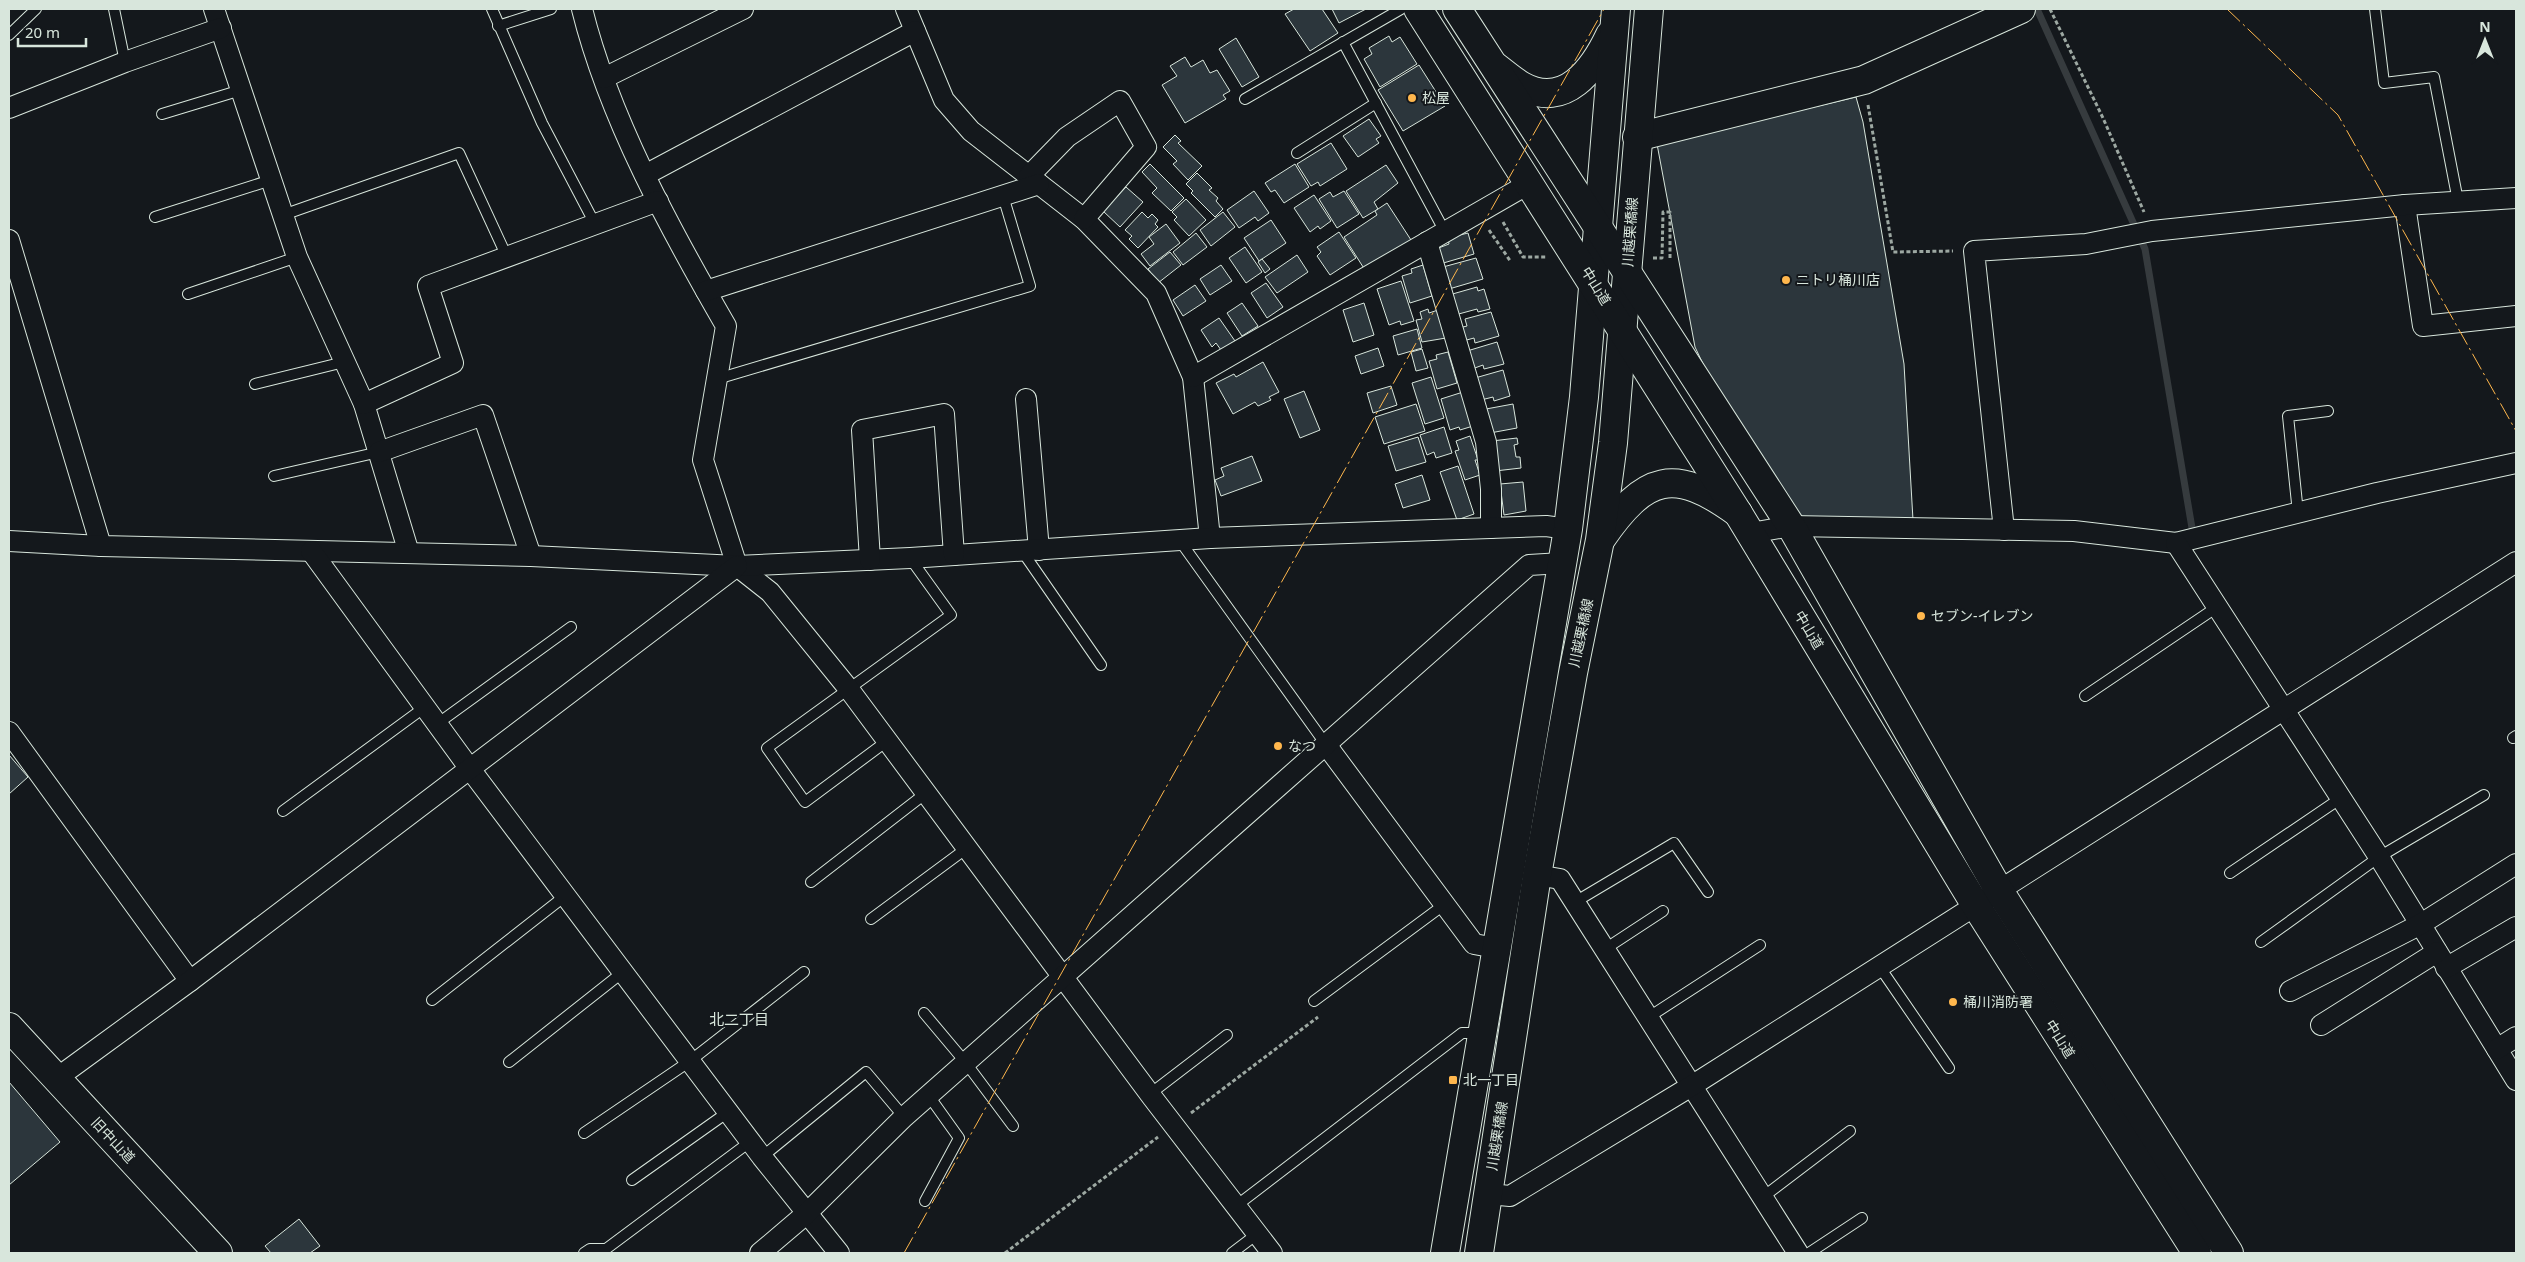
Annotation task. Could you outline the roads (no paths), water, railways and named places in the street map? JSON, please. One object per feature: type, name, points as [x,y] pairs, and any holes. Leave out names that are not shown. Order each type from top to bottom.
[{"type":"main road","name":"中山道","points":[[1418,9],[1623,329],[1744,523],[1975,904],[2197,1253]]},
{"type":"main road","name":"中山道","points":[[1457,9],[1792,526],[1998,889],[2228,1253]]},
{"type":"main road","name":"川越栗橋線","points":[[1479,1253],[1537,875],[1573,673],[1600,540],[1613,442],[1649,9]]},
{"type":"main road","points":[[1637,137],[1864,80],[2022,9]]},
{"type":"main road","points":[[1496,67],[1522,86],[1535,91],[1554,92],[1571,87],[1586,75],[1600,56],[1615,16]]},
{"type":"main road","points":[[1445,1253],[1568,528],[1584,397],[1615,16]]},
{"type":"main road","points":[[1600,540],[1617,516],[1633,500],[1651,487],[1673,482],[1694,485],[1713,494],[1744,523]]},
{"type":"main road","name":"旧中山道","points":[[9,1027],[218,1253]]},
{"type":"street","points":[[214,9],[297,257],[364,404],[409,553]]},
{"type":"street","points":[[582,9],[604,78],[645,175],[726,326],[703,460],[737,566],[770,592],[848,688],[1150,1094],[1272,1253]]},
{"type":"street","points":[[604,78],[743,9]]},
{"type":"street","points":[[906,9],[944,100],[971,131],[1084,219],[1156,293],[1193,377],[1210,538]]},
{"type":"street","points":[[9,108],[125,62],[221,28]]},
{"type":"street","points":[[645,175],[916,31]]},
{"type":"street","points":[[706,291],[1003,196],[1034,180],[1067,136],[1120,101],[1146,147],[1084,219]]},
{"type":"street","points":[[1193,377],[1530,183]]},
{"type":"street","points":[[2004,530],[1974,251],[2086,244],[2152,231],[2405,205],[2516,198]]},
{"type":"street","points":[[364,404],[453,363],[428,286],[658,201]]},
{"type":"street","points":[[2405,205],[2423,326],[2516,316]]},
{"type":"street","points":[[9,240],[101,546]]},
{"type":"street","points":[[1427,242],[1486,442],[1491,489],[1491,528]]},
{"type":"street","points":[[1026,399],[1030,550]]},
{"type":"street","points":[[870,560],[862,430],[944,414],[954,555]]},
{"type":"street","points":[[378,452],[483,415],[531,556]]},
{"type":"street","points":[[1744,523],[1792,526],[2074,531],[2176,543],[2298,512],[2516,463]]},
{"type":"street","points":[[10,536],[101,546],[531,556],[737,566],[910,558],[1210,538],[1546,526],[1568,528]]},
{"type":"street","points":[[2176,543],[2379,857],[2516,1080]]},
{"type":"street","points":[[311,551],[470,769],[728,1112],[806,1214],[839,1253]]},
{"type":"street","points":[[1489,1194],[1510,1196],[1693,1085],[1998,889],[2516,562]]},
{"type":"street","points":[[760,1253],[806,1214],[904,1117],[1327,746],[1529,565],[1562,563]]},
{"type":"street","points":[[57,1078],[190,981],[401,819],[470,769],[737,566]]},
{"type":"street","points":[[9,732],[190,981]]},
{"type":"street","points":[[1327,746],[1474,944],[1496,948]]},
{"type":"street","points":[[2290,991],[2421,924],[2516,864]]},
{"type":"street","points":[[1537,875],[1560,879],[1693,1085],[1798,1253]]},
{"type":"street","points":[[2321,1025],[2442,960],[2516,927]]},
{"type":"street","points":[[2497,1049],[2516,1037]]},
{"type":"lane","points":[[9,35],[36,9]]},
{"type":"lane","points":[[114,9],[125,62]]},
{"type":"lane","points":[[492,9],[542,123],[595,224]]},
{"type":"lane","points":[[498,26],[551,9]]},
{"type":"lane","points":[[1245,98],[1401,9]]},
{"type":"lane","points":[[2375,9],[2384,82],[2434,77],[2458,201]]},
{"type":"lane","points":[[1343,42],[1445,232]]},
{"type":"lane","points":[[162,114],[241,90]]},
{"type":"lane","points":[[1297,152],[1376,103]]},
{"type":"lane","points":[[283,216],[459,152],[507,257]]},
{"type":"lane","points":[[155,217],[271,180]]},
{"type":"lane","points":[[717,379],[1030,286],[1003,196]]},
{"type":"lane","points":[[188,294],[297,257]]},
{"type":"lane","points":[[255,384],[344,362]]},
{"type":"lane","points":[[2298,512],[2288,416],[2328,411]]},
{"type":"lane","points":[[274,476],[378,452]]},
{"type":"lane","points":[[1180,541],[1327,746]]},
{"type":"lane","points":[[1030,550],[1102,665]]},
{"type":"lane","points":[[887,741],[805,802],[767,748],[950,615],[910,558]]},
{"type":"lane","points":[[2086,696],[2217,608]]},
{"type":"lane","points":[[437,724],[571,627]]},
{"type":"lane","points":[[283,811],[425,707]]},
{"type":"lane","points":[[811,882],[926,793]]},
{"type":"lane","points":[[2261,942],[2379,857],[2484,795]]},
{"type":"lane","points":[[2230,873],[2341,798]]},
{"type":"lane","points":[[1575,902],[1674,843],[1708,892]]},
{"type":"lane","points":[[871,919],[967,848]]},
{"type":"lane","points":[[432,1000],[566,896]]},
{"type":"lane","points":[[1314,1001],[1444,904]]},
{"type":"lane","points":[[1606,949],[1663,911]]},
{"type":"lane","points":[[1649,1017],[1760,945]]},
{"type":"lane","points":[[1879,966],[1949,1068]]},
{"type":"lane","points":[[509,1062],[623,972]]},
{"type":"lane","points":[[584,1133],[690,1061],[804,972]]},
{"type":"lane","points":[[924,1012],[966,1063],[1013,1126]]},
{"type":"lane","points":[[1236,1206],[1462,1033],[1482,1033]]},
{"type":"lane","points":[[1150,1094],[1227,1035]]},
{"type":"lane","points":[[584,1253],[590,1249],[606,1249],[757,1149],[866,1072],[904,1117]]},
{"type":"lane","points":[[925,1201],[959,1138],[929,1096]]},
{"type":"lane","points":[[632,1180],[728,1112]]},
{"type":"lane","points":[[1763,1197],[1850,1131]]},
{"type":"lane","points":[[1809,1253],[1862,1218]]},
{"type":"lane","points":[[1232,1253],[1257,1234]]},
{"type":"waterway","points":[[2037,9],[2145,249],[2193,534]]},
{"type":"place","name":"松屋","points":[[1412,98]]},
{"type":"place","name":"ニトリ桶川店","points":[[1786,280]]},
{"type":"place","name":"セブン-イレブン","points":[[1921,616]]},
{"type":"place","name":"なつ","points":[[1278,746]]},
{"type":"place","name":"桶川消防署","points":[[1953,1002]]},
{"type":"place","name":"北一丁目","points":[[1453,1080]]},
{"type":"district","name":"北二丁目","points":[[739,1020]]}]
